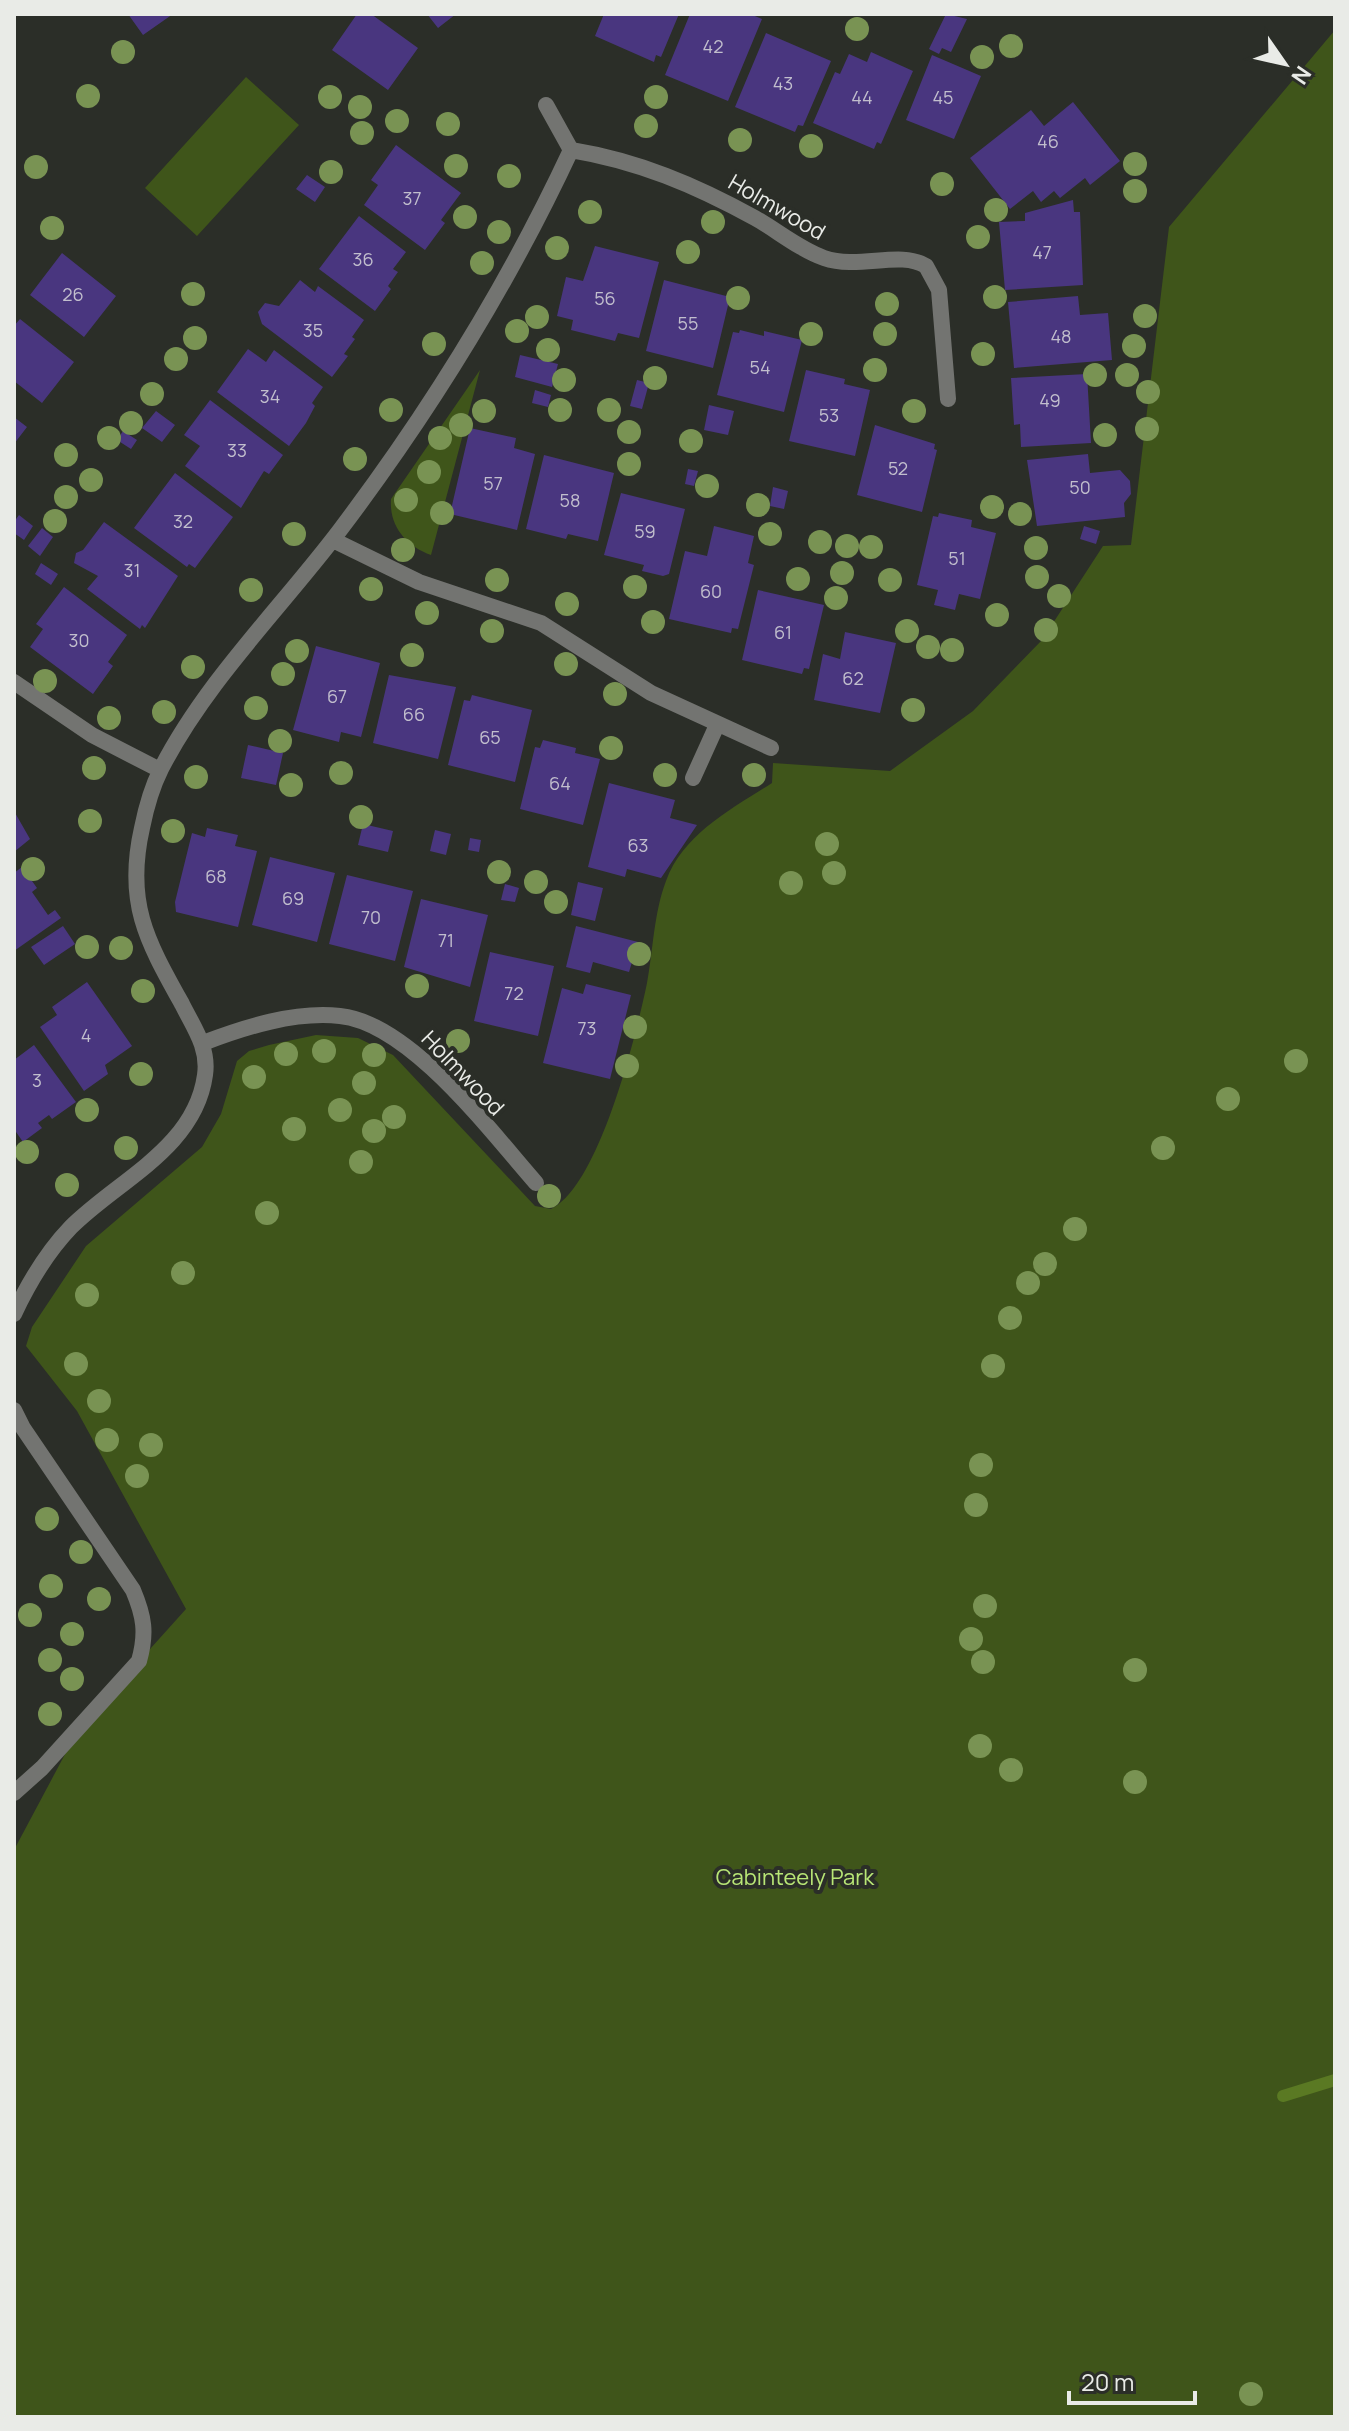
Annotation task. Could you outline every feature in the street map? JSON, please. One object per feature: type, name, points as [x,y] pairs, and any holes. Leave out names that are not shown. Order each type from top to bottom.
[{"type":"street","points":[[14,1314],[41,1261],[72,1227],[170,1143],[190,1121],[205,1072],[203,1043],[155,957],[137,905],[134,884],[140,837],[160,770],[220,682],[374,485],[480,325],[571,150],[546,105]]},
{"type":"street","name":"Holmwood","points":[[571,150],[631,162],[678,179],[719,198],[828,259],[862,265],[907,258],[926,266],[939,290],[948,399]]},
{"type":"street","points":[[333,540],[419,582],[541,623],[572,639],[638,685],[771,748]]},
{"type":"street","points":[[14,682],[92,735],[160,770]]},
{"type":"street","points":[[693,778],[717,725]]},
{"type":"street","name":"Holmwood","points":[[203,1043],[291,1019],[340,1016],[392,1035],[418,1055],[536,1183]]},
{"type":"street","points":[[14,1410],[23,1428],[133,1590],[144,1616],[145,1638],[139,1661],[42,1768],[14,1793]]},
{"type":"green space","name":"Cabinteely Park","points":[[1335,30],[1335,2417],[14,2417],[14,1850],[79,1728],[186,1609],[77,1411],[26,1346],[32,1327],[86,1246],[202,1147],[221,1114],[237,1061],[249,1051],[269,1045],[316,1035],[358,1038],[393,1055],[535,1206],[551,1209],[568,1195],[585,1171],[613,1107],[642,1007],[662,893],[684,849],[711,824],[772,783],[773,763],[890,771],[973,711],[1042,640],[1103,546],[1131,545],[1169,227]]},
{"type":"green space","points":[[246,77],[299,125],[197,236],[145,188]]},
{"type":"green space","points":[[480,370],[431,555],[401,534],[393,518],[391,499]]},
{"type":"building","points":[[128,14],[173,14],[143,35]]},
{"type":"building","points":[[357,14],[371,14],[418,48],[388,90],[332,50]]},
{"type":"building","points":[[427,14],[456,14],[438,28]]},
{"type":"building","points":[[604,14],[679,14],[661,57],[656,55],[654,62],[595,36]]},
{"type":"building","points":[[690,14],[750,14],[762,19],[728,101],[665,75]]},
{"type":"building","points":[[946,14],[967,19],[951,52],[942,48],[939,54],[929,49]]},
{"type":"building","points":[[766,33],[831,61],[803,126],[798,125],[795,132],[735,107]]},
{"type":"building","points":[[871,52],[913,71],[881,144],[877,142],[874,149],[813,123],[835,72],[840,74],[849,54],[867,62]]},
{"type":"building","points":[[932,55],[981,76],[954,139],[906,120]]},
{"type":"building","points":[[1073,102],[1120,161],[1090,185],[1085,178],[1060,198],[1054,191],[1041,202],[1033,191],[1010,209],[970,158],[1031,110],[1044,126]]},
{"type":"building","points":[[396,145],[461,193],[441,220],[445,223],[425,250],[364,205],[378,185],[371,180]]},
{"type":"building","points":[[307,175],[325,187],[315,202],[296,189]]},
{"type":"building","points":[[1073,200],[1074,212],[1080,212],[1083,285],[1005,290],[999,222],[1025,221],[1025,213]]},
{"type":"building","points":[[359,216],[406,252],[393,269],[398,272],[388,286],[391,289],[375,311],[319,269]]},
{"type":"building","points":[[595,246],[659,262],[639,338],[618,333],[615,341],[571,330],[573,320],[557,316],[566,277],[583,281]]},
{"type":"building","points":[[62,253],[116,296],[84,337],[30,295]]},
{"type":"building","points":[[300,280],[315,292],[318,286],[364,320],[344,354],[348,356],[332,377],[262,324],[258,312],[265,303],[279,306]]},
{"type":"building","points":[[664,280],[730,297],[713,368],[646,351]]},
{"type":"building","points":[[1078,296],[1080,315],[1108,313],[1112,360],[1014,368],[1008,302]]},
{"type":"building","points":[[20,319],[74,362],[42,403],[14,381],[14,326]]},
{"type":"building","points":[[740,330],[764,336],[764,331],[802,340],[784,412],[717,395],[733,332],[739,333]]},
{"type":"building","points":[[248,349],[266,362],[274,350],[323,387],[312,403],[315,406],[306,423],[289,446],[217,392]]},
{"type":"building","points":[[520,355],[558,364],[552,387],[515,377]]},
{"type":"building","points":[[806,370],[845,379],[844,384],[870,390],[855,456],[789,441]]},
{"type":"building","points":[[1087,374],[1091,443],[1021,447],[1020,424],[1014,425],[1011,378]]},
{"type":"building","points":[[637,380],[649,383],[642,409],[630,406]]},
{"type":"building","points":[[535,390],[551,395],[548,407],[532,403]]},
{"type":"building","points":[[210,400],[283,455],[269,474],[264,471],[241,508],[185,466],[200,446],[184,435]]},
{"type":"building","points":[[709,405],[734,411],[728,435],[704,430]]},
{"type":"building","points":[[156,411],[175,425],[162,442],[142,428]]},
{"type":"building","points":[[14,417],[27,427],[14,444]]},
{"type":"building","points":[[875,425],[935,444],[934,449],[937,450],[922,512],[857,495]]},
{"type":"building","points":[[470,428],[516,438],[514,448],[535,454],[517,530],[450,514]]},
{"type":"building","points":[[123,431],[137,440],[131,449],[117,440]]},
{"type":"building","points":[[1088,454],[1090,473],[1120,470],[1130,481],[1131,494],[1124,503],[1125,517],[1037,526],[1027,460]]},
{"type":"building","points":[[544,455],[614,473],[598,541],[568,534],[566,539],[526,529]]},
{"type":"building","points":[[688,469],[698,471],[694,486],[685,484]]},
{"type":"building","points":[[175,473],[233,517],[195,568],[189,564],[187,567],[134,528]]},
{"type":"building","points":[[773,487],[788,491],[784,509],[770,506]]},
{"type":"building","points":[[621,493],[685,509],[669,574],[663,576],[642,571],[644,565],[604,555]]},
{"type":"building","points":[[939,513],[972,520],[971,527],[996,533],[980,599],[959,594],[955,610],[934,605],[938,590],[917,585],[933,516],[938,517]]},
{"type":"building","points":[[19,515],[33,526],[24,540],[14,533],[14,522]]},
{"type":"building","points":[[104,522],[178,576],[145,628],[142,625],[140,629],[87,589],[98,576],[74,563],[76,553],[83,550]]},
{"type":"building","points":[[714,526],[754,536],[748,563],[754,565],[738,629],[732,628],[731,633],[669,619],[685,551],[707,556]]},
{"type":"building","points":[[1084,526],[1100,531],[1096,544],[1080,539]]},
{"type":"building","points":[[42,528],[53,537],[40,556],[28,546]]},
{"type":"building","points":[[41,563],[58,574],[51,585],[35,574]]},
{"type":"building","points":[[64,587],[127,635],[108,662],[113,666],[93,694],[30,647],[43,629],[36,624]]},
{"type":"building","points":[[758,590],[824,605],[809,669],[804,668],[802,674],[742,660]]},
{"type":"building","points":[[845,632],[896,643],[880,713],[814,700],[823,654],[840,659]]},
{"type":"building","points":[[316,646],[380,663],[361,737],[341,732],[339,742],[293,730]]},
{"type":"building","points":[[389,675],[456,687],[438,759],[373,743]]},
{"type":"building","points":[[472,695],[532,710],[515,782],[448,765],[464,700],[470,701]]},
{"type":"building","points":[[543,740],[576,748],[575,753],[600,759],[583,825],[520,809],[535,747],[540,748]]},
{"type":"building","points":[[248,745],[283,753],[276,785],[241,778]]},
{"type":"building","points":[[609,783],[675,800],[670,818],[697,825],[661,878],[627,869],[625,877],[588,867]]},
{"type":"building","points":[[14,811],[30,839],[14,852]]},
{"type":"building","points":[[363,824],[393,831],[388,852],[358,845]]},
{"type":"building","points":[[207,828],[238,835],[235,846],[257,851],[238,927],[176,912],[175,902],[192,833],[205,837]]},
{"type":"building","points":[[435,830],[451,834],[446,855],[430,851]]},
{"type":"building","points":[[470,838],[481,840],[479,852],[468,850]]},
{"type":"building","points":[[270,857],[335,873],[317,942],[252,925]]},
{"type":"building","points":[[22,867],[37,888],[32,892],[48,915],[55,910],[61,918],[14,951],[14,873]]},
{"type":"building","points":[[347,875],[413,891],[395,961],[329,944]]},
{"type":"building","points":[[578,882],[603,888],[595,921],[571,915]]},
{"type":"building","points":[[505,884],[519,888],[515,902],[501,900]]},
{"type":"building","points":[[421,899],[488,915],[470,987],[404,967]]},
{"type":"building","points":[[63,926],[75,944],[44,965],[31,947]]},
{"type":"building","points":[[576,926],[638,942],[629,972],[593,962],[590,973],[566,967]]},
{"type":"building","points":[[490,952],[554,966],[538,1036],[474,1021]]},
{"type":"building","points":[[87,982],[132,1046],[105,1065],[108,1074],[84,1091],[40,1027],[57,1015],[52,1007]]},
{"type":"building","points":[[586,984],[631,995],[610,1079],[543,1063],[562,988],[583,994]]},
{"type":"building","points":[[34,1045],[76,1102],[52,1119],[49,1115],[38,1123],[42,1128],[23,1142],[14,1129],[14,1060]]},
{"type":"waterway","points":[[1283,2096],[1335,2080]]}]
